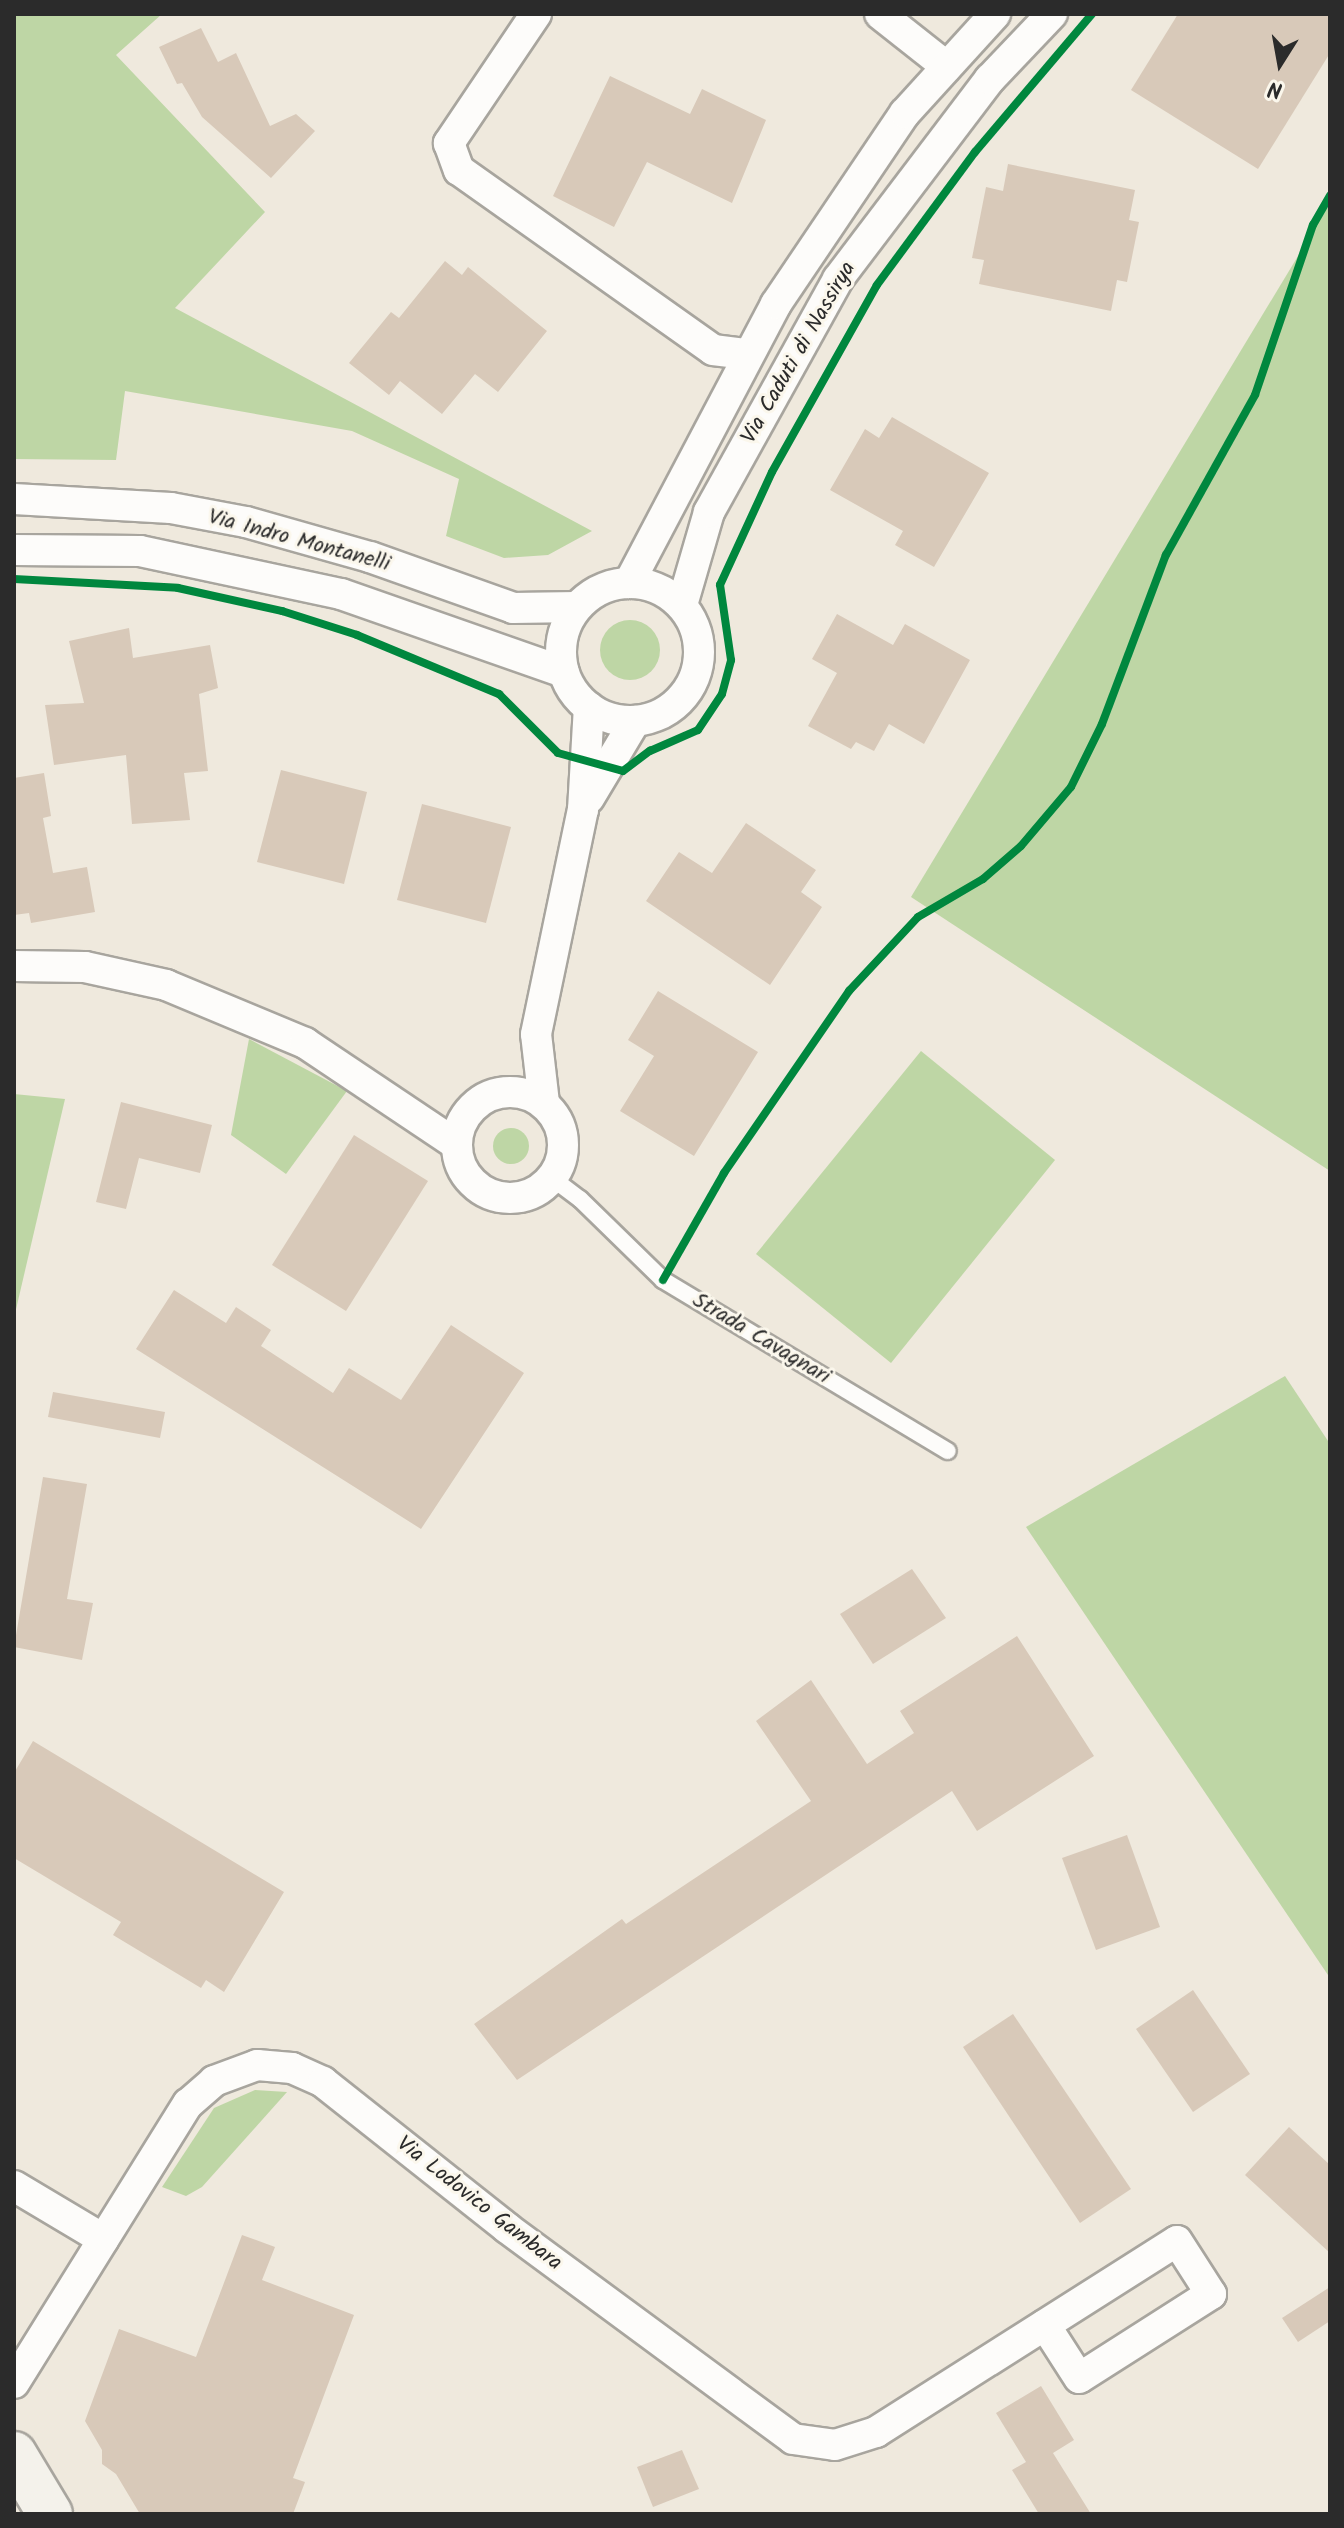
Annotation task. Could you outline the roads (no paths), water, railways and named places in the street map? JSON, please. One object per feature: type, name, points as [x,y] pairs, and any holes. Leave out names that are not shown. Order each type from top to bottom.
[{"type":"street","points":[[536,14],[449,143],[459,170],[713,350],[747,354]]},
{"type":"street","points":[[880,14],[947,67]]},
{"type":"street","name":"Via Caduti di Nassirya","points":[[629,583],[747,354],[905,113],[995,14]]},
{"type":"street","name":"Via Caduti di Nassirya","points":[[682,605],[709,512],[838,279],[990,79],[1052,14]]},
{"type":"street","name":"Via Indro Montanelli","points":[[14,499],[171,508],[246,522],[370,557],[501,605],[577,607]]},
{"type":"street","name":"Via Indro Montanelli","points":[[14,550],[140,551],[341,594],[564,672]]},
{"type":"street","points":[[629,583],[648,585],[682,605],[699,645],[694,678],[675,704],[635,721],[618,720],[589,707],[564,672],[561,649],[577,607],[601,590],[629,583]]},
{"type":"street","points":[[536,1039],[503,1092],[475,1105],[465,1116],[456,1144],[466,1175],[490,1194],[522,1196],[552,1178],[563,1149],[562,1132],[544,1103],[536,1039],[583,810],[589,707]]},
{"type":"street","points":[[583,810],[635,721]]},
{"type":"street","points":[[14,966],[85,967],[166,985],[305,1043],[456,1144]]},
{"type":"street","points":[[503,1092],[544,1103]]},
{"type":"street","name":"Via Lodovico Gambara","points":[[14,2383],[196,2095],[235,2071],[280,2065],[323,2082],[507,2228],[793,2439],[835,2445],[863,2438],[1177,2241],[1211,2294],[1079,2378],[1045,2325]]},
{"type":"street","points":[[14,2186],[103,2239]]},
{"type":"street","points":[[14,2454],[50,2514]]},
{"type":"lane","name":"Strada Cavagnari","points":[[552,1178],[580,1199],[663,1280],[948,1451]]}]
